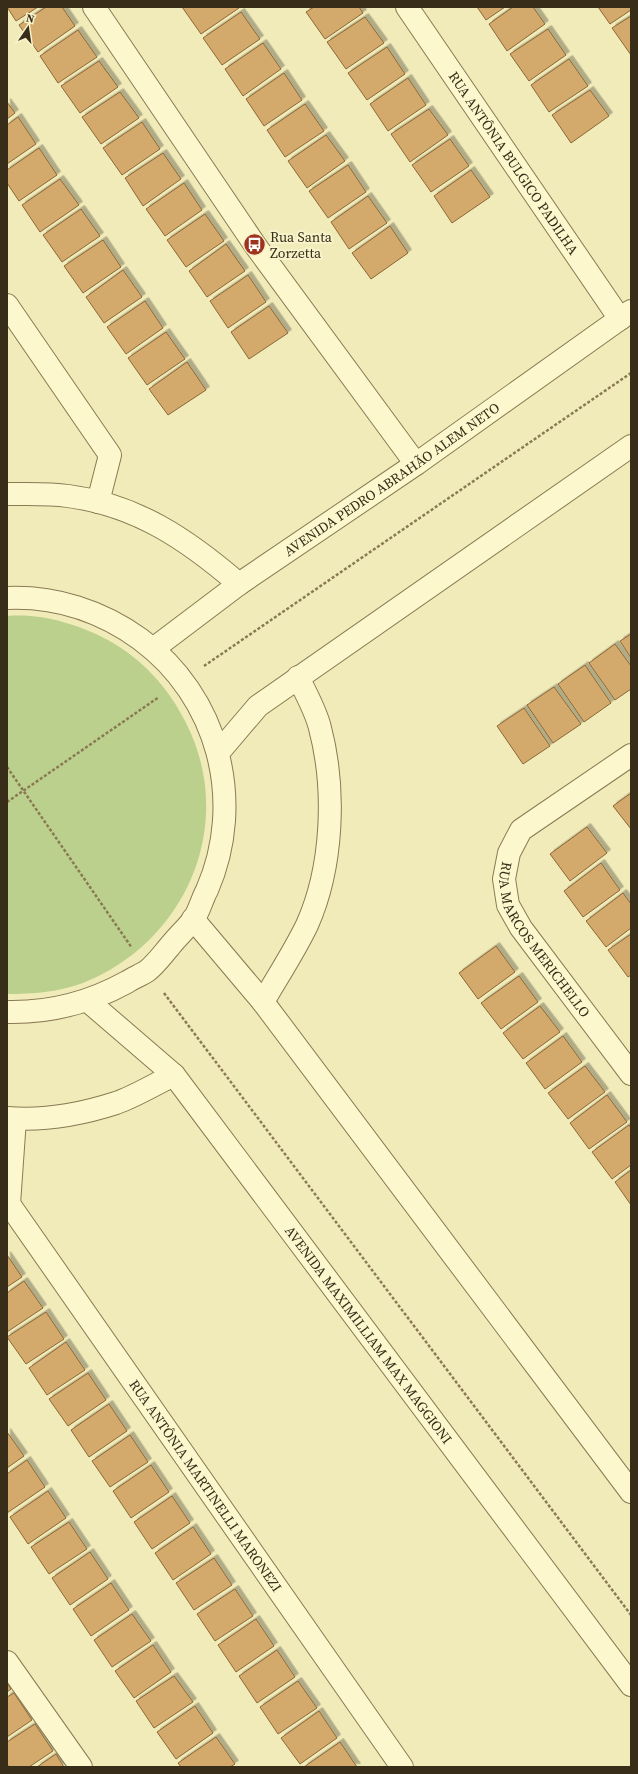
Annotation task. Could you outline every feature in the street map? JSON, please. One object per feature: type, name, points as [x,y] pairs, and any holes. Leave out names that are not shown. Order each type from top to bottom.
[{"type":"street","points":[[94,7],[255,245],[416,464]]},
{"type":"street","name":"RUA ANTÔNIA BULGICO PADILHA","points":[[407,7],[626,315]]},
{"type":"street","points":[[7,305],[110,455],[98,502]]},
{"type":"street","name":"AVENIDA PEDRO ABRAHÃO ALEM NETO","points":[[153,649],[239,584],[416,464],[626,315]]},
{"type":"street","points":[[218,753],[258,706],[631,446]]},
{"type":"street","points":[[7,494],[67,496],[98,502],[137,515],[174,534],[208,557],[239,584]]},
{"type":"street","points":[[7,598],[40,599],[71,605],[100,615],[128,630],[153,649],[183,681],[194,696],[208,723],[218,753],[224,784],[225,815],[221,846],[213,875],[193,919],[147,971],[88,1001],[58,1009],[28,1012],[7,1012]]},
{"type":"street","points":[[263,1002],[290,958],[307,923],[319,886],[327,849],[330,808],[328,767],[320,726],[298,678]]},
{"type":"street","name":"RUA MARCOS MERICHELLO","points":[[631,755],[521,830],[508,853],[504,879],[508,905],[521,928],[631,1074]]},
{"type":"street","points":[[193,919],[263,1002],[631,1492]]},
{"type":"street","name":"AVENIDA MAXIMILLIAM MAX MAGGIONI","points":[[88,1001],[174,1075],[631,1685]]},
{"type":"street","points":[[11,1118],[41,1118],[79,1112],[117,1102],[174,1075]]},
{"type":"street","name":"RUA ANTÔNIA MARTINELLI MARONEZI","points":[[11,1118],[8,1202],[402,1767]]},
{"type":"street","points":[[7,1662],[81,1767]]},
{"type":"path","points":[[7,802],[631,373]]},
{"type":"path","points":[[7,768],[147,971],[631,1615]]},
{"type":"green space","points":[[7,616],[33,616],[46,618],[84,629],[108,640],[143,665],[171,697],[185,721],[200,760],[206,799],[203,837],[193,874],[175,909],[150,939],[119,964],[83,983],[45,992],[26,994],[7,994]]},
{"type":"building","points":[[7,7],[38,7],[16,21]]},
{"type":"building","points":[[46,7],[62,7],[75,26],[38,52],[19,25]]},
{"type":"building","points":[[182,7],[238,7],[239,8],[201,34]]},
{"type":"building","points":[[314,7],[359,7],[363,13],[325,39],[306,12]]},
{"type":"building","points":[[477,7],[505,7],[486,20]]},
{"type":"building","points":[[513,7],[533,7],[545,24],[507,51],[489,24]]},
{"type":"building","points":[[598,7],[631,7],[631,10],[610,24]]},
{"type":"building","points":[[241,12],[260,39],[222,65],[203,38]]},
{"type":"building","points":[[631,16],[631,55],[612,28]]},
{"type":"building","points":[[365,17],[384,43],[346,69],[327,42]]},
{"type":"building","points":[[548,29],[566,55],[529,81],[510,54]]},
{"type":"building","points":[[78,30],[97,57],[58,83],[40,56]]},
{"type":"building","points":[[263,43],[281,69],[243,96],[225,69]]},
{"type":"building","points":[[387,47],[405,74],[367,100],[348,73]]},
{"type":"building","points":[[569,59],[588,86],[549,112],[531,85]]},
{"type":"building","points":[[99,61],[118,87],[80,113],[61,86]]},
{"type":"building","points":[[284,73],[302,100],[264,126],[246,99]]},
{"type":"building","points":[[408,78],[426,105],[388,131],[370,104]]},
{"type":"building","points":[[590,90],[609,116],[571,143],[552,115]]},
{"type":"building","points":[[120,92],[139,118],[101,144],[82,117]]},
{"type":"building","points":[[7,102],[15,113],[7,119]]},
{"type":"building","points":[[305,104],[324,131],[285,157],[267,130]]},
{"type":"building","points":[[429,109],[448,135],[410,162],[391,134]]},
{"type":"building","points":[[18,117],[36,144],[7,164],[7,125]]},
{"type":"building","points":[[142,122],[160,149],[122,175],[103,148]]},
{"type":"building","points":[[326,135],[345,161],[307,188],[288,161]]},
{"type":"building","points":[[450,139],[469,166],[431,192],[412,165]]},
{"type":"building","points":[[39,148],[57,175],[19,201],[7,183],[7,170]]},
{"type":"building","points":[[163,153],[181,179],[143,206],[125,178]]},
{"type":"building","points":[[348,165],[366,192],[328,218],[309,191]]},
{"type":"building","points":[[471,170],[490,197],[452,223],[434,196]]},
{"type":"building","points":[[60,179],[79,205],[40,232],[22,205]]},
{"type":"building","points":[[184,183],[202,210],[165,236],[146,209]]},
{"type":"building","points":[[368,196],[387,223],[349,249],[331,222]]},
{"type":"building","points":[[81,209],[100,236],[62,262],[43,235]]},
{"type":"building","points":[[205,214],[224,241],[186,267],[167,240]]},
{"type":"building","points":[[390,226],[408,253],[371,279],[352,253]]},
{"type":"building","points":[[103,240],[121,267],[83,293],[64,266]]},
{"type":"building","points":[[226,244],[245,271],[207,297],[189,271]]},
{"type":"building","points":[[123,270],[142,297],[104,323],[86,297]]},
{"type":"building","points":[[248,275],[266,302],[228,328],[210,301]]},
{"type":"building","points":[[145,301],[163,328],[126,354],[107,327]]},
{"type":"building","points":[[269,306],[288,333],[249,359],[231,332]]},
{"type":"building","points":[[166,332],[185,359],[147,385],[128,358]]},
{"type":"building","points":[[187,362],[206,390],[168,415],[149,389]]},
{"type":"building","points":[[631,634],[631,658],[620,641]]},
{"type":"building","points":[[615,644],[631,666],[631,689],[615,700],[589,663]]},
{"type":"building","points":[[585,665],[611,703],[584,722],[558,684]]},
{"type":"building","points":[[554,687],[581,724],[553,743],[527,705]]},
{"type":"building","points":[[524,708],[550,746],[523,764],[497,726]]},
{"type":"building","points":[[631,793],[631,829],[613,806]]},
{"type":"building","points":[[587,827],[607,853],[570,881],[550,854]]},
{"type":"building","points":[[601,863],[620,890],[583,917],[564,891]]},
{"type":"building","points":[[623,893],[631,904],[631,928],[606,947],[586,921]]},
{"type":"building","points":[[631,934],[631,975],[628,977],[608,950]]},
{"type":"building","points":[[496,946],[515,972],[478,999],[459,973]]},
{"type":"building","points":[[519,976],[538,1002],[501,1029],[481,1003]]},
{"type":"building","points":[[540,1006],[560,1032],[523,1059],[503,1033]]},
{"type":"building","points":[[563,1036],[582,1062],[545,1089],[526,1063]]},
{"type":"building","points":[[585,1066],[605,1092],[568,1119],[548,1093]]},
{"type":"building","points":[[607,1095],[627,1122],[589,1149],[570,1123]]},
{"type":"building","points":[[629,1125],[631,1128],[631,1165],[612,1179],[592,1152]]},
{"type":"building","points":[[631,1170],[631,1205],[615,1182]]},
{"type":"building","points":[[7,1255],[22,1277],[7,1287]]},
{"type":"building","points":[[24,1281],[43,1308],[7,1332],[7,1293]]},
{"type":"building","points":[[46,1312],[64,1339],[26,1364],[7,1337]]},
{"type":"building","points":[[66,1342],[85,1370],[47,1395],[29,1368]]},
{"type":"building","points":[[88,1373],[106,1400],[68,1426],[49,1399]]},
{"type":"building","points":[[109,1404],[127,1431],[89,1457],[71,1430]]},
{"type":"building","points":[[7,1432],[24,1456],[7,1468]]},
{"type":"building","points":[[130,1435],[148,1462],[110,1487],[92,1461]]},
{"type":"building","points":[[27,1460],[45,1487],[7,1513],[7,1474]]},
{"type":"building","points":[[151,1465],[169,1492],[131,1518],[113,1491]]},
{"type":"building","points":[[48,1491],[66,1518],[28,1544],[10,1517]]},
{"type":"building","points":[[172,1496],[190,1523],[152,1549],[134,1522]]},
{"type":"building","points":[[69,1522],[87,1549],[49,1574],[31,1547]]},
{"type":"building","points":[[193,1527],[211,1554],[173,1580],[155,1553]]},
{"type":"building","points":[[90,1552],[108,1579],[70,1605],[52,1578]]},
{"type":"building","points":[[214,1558],[232,1585],[194,1610],[176,1583]]},
{"type":"building","points":[[111,1583],[129,1610],[91,1636],[73,1609]]},
{"type":"building","points":[[235,1589],[253,1616],[215,1641],[197,1614]]},
{"type":"building","points":[[132,1614],[151,1641],[112,1667],[94,1640]]},
{"type":"building","points":[[256,1619],[274,1646],[236,1672],[218,1645]]},
{"type":"building","points":[[153,1645],[171,1672],[134,1698],[115,1671]]},
{"type":"building","points":[[277,1650],[295,1677],[257,1703],[239,1676]]},
{"type":"building","points":[[174,1676],[193,1702],[154,1728],[136,1701]]},
{"type":"building","points":[[298,1681],[317,1708],[278,1734],[260,1707]]},
{"type":"building","points":[[7,1683],[11,1689],[7,1692]]},
{"type":"building","points":[[14,1693],[32,1720],[7,1737],[7,1697]]},
{"type":"building","points":[[195,1706],[213,1733],[176,1759],[157,1732]]},
{"type":"building","points":[[319,1711],[337,1738],[300,1764],[281,1738]]},
{"type":"building","points":[[35,1724],[53,1751],[29,1767],[9,1767],[7,1764],[7,1742]]},
{"type":"building","points":[[216,1737],[235,1764],[230,1767],[181,1767],[178,1763]]},
{"type":"building","points":[[340,1742],[357,1767],[304,1767]]},
{"type":"building","points":[[56,1754],[64,1767],[37,1767]]},
{"type":"place","name":"Rua Santa Zorzetta","points":[[255,245]]}]
